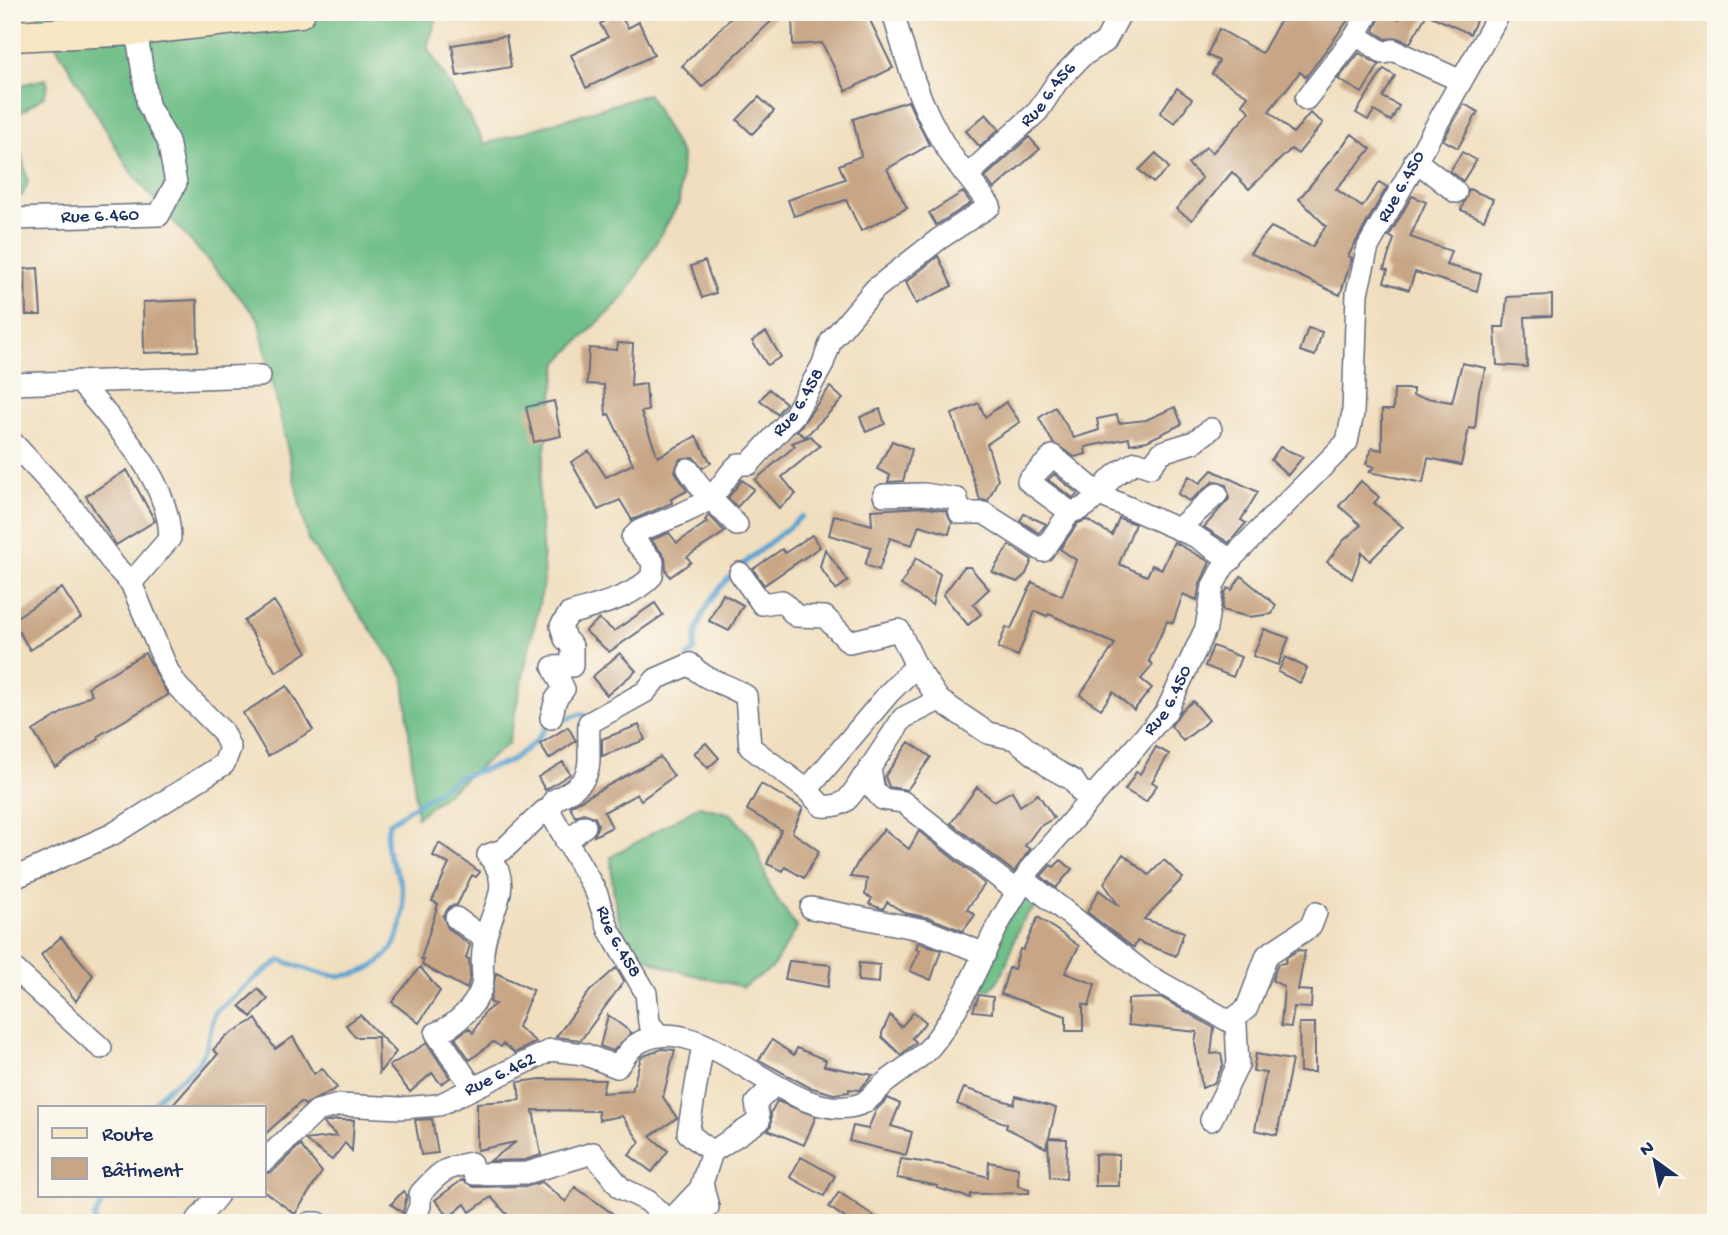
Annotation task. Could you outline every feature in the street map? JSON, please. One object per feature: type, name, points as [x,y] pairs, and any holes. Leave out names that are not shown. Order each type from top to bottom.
[{"type":"street","points":[[12,36],[135,30],[169,19],[300,12]]},
{"type":"street","name":"Rue 6.458","points":[[551,718],[556,699],[564,689],[552,667],[572,666],[569,653],[572,646],[565,639],[561,626],[569,614],[622,597],[644,585],[652,576],[653,562],[632,538],[650,525],[696,507],[711,498],[723,477],[739,464],[749,464],[790,421],[822,366],[831,341],[875,289],[939,239],[989,206],[947,149],[919,97],[893,12]]},
{"type":"street","name":"Rue 6.456","points":[[968,175],[1038,111],[1057,82],[1082,56],[1105,42],[1112,34],[1121,12]]},
{"type":"street","points":[[1306,99],[1356,35],[1369,12]]},
{"type":"street","name":"Rue 6.450","points":[[774,1085],[821,1106],[863,1103],[930,1047],[985,954],[1020,886],[1048,844],[1166,712],[1206,628],[1213,586],[1231,560],[1347,442],[1353,413],[1357,293],[1368,247],[1500,12]]},
{"type":"street","name":"Rue 6.460","points":[[12,219],[159,215],[176,183],[168,141],[148,106],[135,30]]},
{"type":"street","points":[[1356,35],[1384,53],[1393,50],[1461,81]]},
{"type":"street","points":[[1415,160],[1456,192]]},
{"type":"street","points":[[12,384],[260,376]]},
{"type":"street","points":[[79,381],[130,445],[162,494],[169,518],[170,538],[131,583]]},
{"type":"street","points":[[1211,429],[1194,442],[1162,452],[1150,467],[1136,462],[1113,477],[1100,495],[1083,510],[1070,512],[1028,481],[1053,456],[1100,495],[1179,528],[1231,560]]},
{"type":"street","points":[[12,442],[69,503],[114,565],[131,583],[173,679],[230,741],[225,764],[113,835],[12,879]]},
{"type":"street","points":[[688,469],[737,525]]},
{"type":"street","points":[[884,495],[921,485],[957,499],[960,513],[984,513],[1043,551],[1070,512]]},
{"type":"street","points":[[1179,528],[1217,494]]},
{"type":"street","points":[[740,573],[762,604],[782,601],[796,616],[825,617],[849,642],[899,630],[916,666],[939,700],[988,733],[1015,739],[1051,768],[1073,780],[1081,792],[1093,794]]},
{"type":"street","points":[[468,1090],[470,1084],[466,1076],[436,1033],[451,1028],[471,1006],[483,979],[485,939],[502,884],[499,869],[480,858],[503,850],[544,811],[550,812],[554,800],[572,792],[588,777],[591,765],[589,723],[645,692],[656,679],[691,664],[705,679],[729,684],[746,696],[750,747],[807,790],[822,806],[834,807],[848,801],[863,776],[882,799],[903,802],[1147,975],[1239,1028],[1238,1065],[1211,1120]]},
{"type":"street","points":[[807,790],[889,693],[916,666]]},
{"type":"street","points":[[873,786],[870,768],[903,718],[939,700]]},
{"type":"street","name":"Rue 6.458","points":[[550,812],[596,892],[609,930],[646,993],[649,1023],[660,1036]]},
{"type":"street","points":[[566,842],[585,826]]},
{"type":"street","points":[[811,908],[925,930],[985,954]]},
{"type":"street","points":[[1231,1021],[1247,1008],[1267,955],[1311,926],[1316,913]]},
{"type":"street","points":[[456,918],[485,939]]},
{"type":"street","points":[[12,967],[101,1048]]},
{"type":"street","points":[[413,1223],[421,1206],[420,1194],[446,1168],[471,1163],[474,1174],[527,1173],[593,1153],[621,1188],[648,1201],[669,1222],[702,1187],[712,1152],[759,1121],[756,1103],[774,1085],[740,1061],[703,1044],[660,1036]]},
{"type":"street","name":"Rue 6.462","points":[[266,1159],[317,1111],[339,1105],[401,1108],[439,1105],[551,1050],[584,1054],[617,1067],[634,1046],[660,1036]]},
{"type":"street","points":[[703,1044],[688,1133],[712,1152]]},
{"type":"street","points":[[688,1223],[708,1207],[702,1187]]},
{"type":"street","points":[[195,1223],[217,1196]]},
{"type":"street","points":[[310,1223],[318,1223]]},
{"type":"green space","points":[[37,12],[300,12],[51,37]]},
{"type":"green space","points":[[300,12],[439,12],[427,47],[485,144],[648,94],[682,156],[679,203],[625,296],[558,362],[539,489],[544,581],[508,744],[417,817],[404,677],[308,540],[258,318],[132,174],[51,37]]},
{"type":"green space","points":[[46,79],[48,84],[44,96],[13,118],[28,182],[22,196],[12,199],[12,87]]},
{"type":"green space","points":[[699,806],[731,814],[753,839],[771,890],[797,928],[771,969],[743,987],[660,965],[642,955],[629,941],[620,921],[614,894],[611,857]]},
{"type":"green space","points":[[1030,892],[1043,902],[1028,914],[1020,925],[1002,974],[996,982],[989,990],[977,986],[1001,926]]},
{"type":"building","points":[[618,12],[628,28],[639,22],[654,55],[586,88],[571,55],[608,37],[600,24]]},
{"type":"building","points":[[737,12],[781,12],[702,87],[682,66]]},
{"type":"building","points":[[792,12],[866,12],[893,68],[846,91],[822,43],[793,45]]},
{"type":"building","points":[[1285,12],[1354,12],[1306,77],[1300,72],[1269,111],[1293,133],[1310,113],[1323,123],[1298,154],[1291,149],[1249,189],[1232,172],[1192,220],[1176,209],[1202,178],[1188,164],[1206,147],[1212,153],[1250,112],[1242,104],[1248,96],[1212,74],[1219,61],[1207,55],[1219,29],[1262,53]]},
{"type":"building","points":[[1382,12],[1399,19],[1403,12],[1480,12],[1470,34],[1427,14],[1410,43],[1397,38],[1386,39],[1374,31]]},
{"type":"building","points":[[506,36],[511,67],[457,76],[452,45]]},
{"type":"building","points":[[1359,53],[1379,65],[1362,93],[1338,79]]},
{"type":"building","points":[[1384,69],[1395,76],[1383,97],[1399,106],[1391,121],[1374,111],[1368,120],[1356,113]]},
{"type":"building","points":[[1177,88],[1192,99],[1175,123],[1160,113]]},
{"type":"building","points":[[759,97],[774,111],[752,134],[737,120]]},
{"type":"building","points":[[908,101],[929,145],[887,169],[907,208],[861,231],[846,200],[794,216],[788,200],[845,179],[839,165],[861,156],[853,119]]},
{"type":"building","points":[[1464,104],[1478,112],[1458,148],[1443,140]]},
{"type":"building","points":[[986,114],[999,129],[980,147],[966,131]]},
{"type":"building","points":[[1352,134],[1371,149],[1336,189],[1362,207],[1379,182],[1387,187],[1348,256],[1352,258],[1340,295],[1250,253],[1271,227],[1312,247],[1326,226],[1299,199]]},
{"type":"building","points":[[1029,137],[1040,149],[994,189],[985,177]]},
{"type":"building","points":[[1462,152],[1476,160],[1463,181],[1450,171]]},
{"type":"building","points":[[1156,153],[1169,168],[1153,183],[1139,170]]},
{"type":"building","points":[[1469,189],[1493,199],[1484,220],[1461,210]]},
{"type":"building","points":[[963,192],[971,203],[936,225],[929,213]]},
{"type":"building","points":[[1412,196],[1426,202],[1410,237],[1451,251],[1446,265],[1481,274],[1477,291],[1415,272],[1409,290],[1384,282],[1388,270],[1384,269],[1394,239],[1389,236]]},
{"type":"building","points":[[938,256],[952,286],[916,304],[906,282]]},
{"type":"building","points":[[705,261],[716,293],[702,298],[691,266]]},
{"type":"building","points":[[38,268],[41,315],[26,315],[25,269]]},
{"type":"building","points":[[1552,295],[1552,316],[1525,317],[1527,367],[1497,365],[1495,327],[1504,327],[1507,297]]},
{"type":"building","points":[[197,300],[198,351],[144,353],[143,302]]},
{"type":"building","points":[[1308,328],[1322,332],[1315,356],[1300,351]]},
{"type":"building","points":[[766,332],[781,357],[767,365],[752,341]]},
{"type":"building","points":[[618,343],[633,344],[631,386],[646,384],[648,411],[641,412],[658,457],[696,436],[711,463],[703,468],[693,457],[680,459],[675,471],[687,491],[671,499],[672,503],[632,520],[620,500],[598,510],[571,462],[589,451],[606,477],[633,464],[609,414],[606,415],[604,385],[587,384],[589,348],[617,350]]},
{"type":"building","points":[[1462,363],[1486,368],[1479,391],[1475,429],[1469,428],[1461,465],[1428,458],[1423,483],[1369,472],[1374,467],[1366,464],[1372,448],[1382,450],[1382,410],[1393,410],[1394,389],[1413,389],[1413,396],[1452,402]]},
{"type":"building","points":[[830,387],[843,399],[805,437],[797,431]]},
{"type":"building","points":[[769,389],[786,403],[777,414],[760,400]]},
{"type":"building","points":[[554,401],[561,436],[534,442],[526,407]]},
{"type":"building","points":[[1006,402],[1020,422],[987,444],[998,479],[988,501],[980,500],[952,414],[979,403],[985,417]]},
{"type":"building","points":[[1055,407],[1074,438],[1099,430],[1097,419],[1117,415],[1119,423],[1146,420],[1175,407],[1182,424],[1147,441],[1130,444],[1129,438],[1085,447],[1086,454],[1075,457],[1053,443],[1039,418]]},
{"type":"building","points":[[880,409],[885,424],[866,432],[860,417]]},
{"type":"building","points":[[811,436],[820,446],[782,477],[796,494],[779,508],[755,480],[795,446],[792,443]]},
{"type":"building","points":[[892,441],[912,449],[903,481],[888,482],[890,475],[877,469]]},
{"type":"building","points":[[1280,447],[1303,457],[1288,475],[1271,460]]},
{"type":"building","points":[[127,470],[155,521],[116,545],[86,496]]},
{"type":"building","points":[[1212,470],[1258,492],[1241,520],[1246,523],[1229,543],[1204,527],[1229,499],[1226,485],[1214,481],[1189,501],[1178,494],[1189,476],[1200,483]]},
{"type":"building","points":[[1054,474],[1078,494],[1073,498],[1048,480]]},
{"type":"building","points":[[742,480],[754,489],[737,507],[728,498]]},
{"type":"building","points":[[1361,481],[1379,497],[1374,503],[1403,527],[1370,561],[1362,552],[1352,579],[1327,562],[1344,540],[1361,525],[1339,506]]},
{"type":"building","points":[[923,507],[946,511],[952,523],[949,534],[919,525],[912,545],[890,538],[879,570],[865,565],[871,547],[829,535],[834,515],[872,525],[871,510]]},
{"type":"building","points":[[1024,514],[1046,524],[1039,533],[1020,521]]},
{"type":"building","points":[[709,515],[725,532],[687,557],[691,562],[670,577],[666,570],[665,557],[651,540],[669,533],[677,543],[707,522],[705,520]]},
{"type":"building","points":[[1119,518],[1135,524],[1119,564],[1147,576],[1152,565],[1162,569],[1174,542],[1210,562],[1200,584],[1197,600],[1183,594],[1173,623],[1167,621],[1149,661],[1153,665],[1141,679],[1152,688],[1134,710],[1113,692],[1101,709],[1080,695],[1115,644],[1049,614],[1047,616],[1035,611],[1018,656],[998,648],[1006,627],[1011,629],[1032,582],[1062,596],[1076,560],[1060,549],[1078,523],[1087,520],[1112,535]]},
{"type":"building","points":[[812,535],[820,547],[764,585],[753,569],[782,549],[785,553]]},
{"type":"building","points":[[1009,545],[1032,560],[1026,574],[1017,582],[992,572]]},
{"type":"building","points":[[825,549],[848,581],[836,590],[820,567]]},
{"type":"building","points":[[916,558],[940,574],[932,605],[901,585]]},
{"type":"building","points":[[964,567],[970,567],[989,589],[973,604],[981,614],[968,625],[943,595]]},
{"type":"building","points":[[1241,576],[1276,605],[1272,614],[1249,617],[1222,610],[1225,593],[1228,588],[1232,590]]},
{"type":"building","points":[[62,588],[81,618],[30,650],[12,620]]},
{"type":"building","points":[[723,594],[743,605],[729,631],[709,621]]},
{"type":"building","points":[[274,601],[307,652],[276,672],[244,621]]},
{"type":"building","points":[[655,603],[663,615],[609,652],[585,631],[599,619],[614,631]]},
{"type":"building","points":[[1264,629],[1289,638],[1278,665],[1253,656]]},
{"type":"building","points":[[1213,646],[1241,657],[1233,677],[1205,666]]},
{"type":"building","points":[[145,653],[168,695],[98,736],[99,739],[55,767],[33,731],[92,694],[88,687]]},
{"type":"building","points":[[620,653],[636,671],[607,695],[592,677]]},
{"type":"building","points":[[1285,657],[1307,668],[1300,683],[1278,672]]},
{"type":"building","points":[[287,686],[313,730],[268,756],[243,713]]},
{"type":"building","points":[[1193,701],[1209,720],[1183,741],[1171,726],[1181,711]]},
{"type":"building","points":[[639,725],[645,740],[602,756],[602,739]]},
{"type":"building","points":[[568,727],[576,741],[549,759],[540,744]]},
{"type":"building","points":[[909,742],[931,757],[907,790],[889,787],[885,776]]},
{"type":"building","points":[[706,743],[719,758],[708,768],[694,753]]},
{"type":"building","points":[[1156,747],[1169,754],[1152,782],[1157,785],[1146,802],[1125,790],[1136,772],[1140,774]]},
{"type":"building","points":[[660,757],[674,776],[641,800],[637,794],[604,812],[612,827],[594,836],[598,824],[595,817],[583,813],[575,817],[570,806]]},
{"type":"building","points":[[563,762],[570,774],[545,790],[538,777]]},
{"type":"building","points":[[761,784],[803,808],[792,832],[819,851],[804,878],[785,867],[783,871],[767,864],[781,830],[747,810]]},
{"type":"building","points":[[977,787],[994,801],[1012,791],[1020,806],[1038,794],[1054,818],[1039,827],[1025,846],[1030,849],[1014,872],[951,823]]},
{"type":"building","points":[[884,829],[909,849],[919,831],[985,884],[967,909],[975,915],[963,931],[930,918],[905,913],[887,902],[883,909],[869,904],[872,898],[865,895],[867,879],[850,877],[859,860]]},
{"type":"building","points":[[439,843],[480,872],[476,877],[472,875],[457,905],[450,906],[443,916],[448,928],[470,945],[466,958],[469,959],[470,977],[467,989],[422,965],[424,960],[421,959],[438,904],[432,901],[449,864],[433,856]]},
{"type":"building","points":[[1123,854],[1149,875],[1164,860],[1183,878],[1144,919],[1184,932],[1176,956],[1137,941],[1134,947],[1131,946],[1087,912],[1099,890],[1119,906],[1104,883]]},
{"type":"building","points":[[1061,860],[1072,869],[1056,888],[1041,876],[1051,865],[1054,867]]},
{"type":"building","points":[[1038,917],[1079,946],[1065,973],[1095,984],[1089,1006],[1083,1004],[1083,1031],[1066,1031],[1066,1016],[1001,994],[1009,968],[1014,969],[1020,949],[1023,950]]},
{"type":"building","points":[[61,937],[93,975],[76,1001],[41,955]]},
{"type":"building","points":[[918,942],[941,950],[931,980],[910,971],[920,950],[916,949]]},
{"type":"building","points":[[1299,950],[1305,951],[1298,990],[1312,991],[1311,1008],[1294,1007],[1291,1027],[1281,1026],[1284,987],[1272,980],[1278,964],[1285,963],[1287,957]]},
{"type":"building","points":[[789,961],[831,965],[828,987],[785,979]]},
{"type":"building","points":[[859,963],[880,965],[879,983],[858,981]]},
{"type":"building","points":[[420,967],[440,991],[419,1023],[392,1002]]},
{"type":"building","points":[[616,968],[624,981],[581,1040],[556,1037],[590,991]]},
{"type":"building","points":[[496,973],[533,990],[518,1027],[536,1042],[515,1053],[503,1044],[501,1047],[493,1042],[470,1060],[455,1038],[469,1028],[473,1033],[484,1013],[495,1004],[490,1002]]},
{"type":"building","points":[[258,989],[268,999],[251,1017],[240,1006]]},
{"type":"building","points":[[979,995],[993,997],[992,1013],[973,1011]]},
{"type":"building","points":[[1162,998],[1214,1028],[1211,1054],[1221,1053],[1223,1065],[1214,1083],[1202,1088],[1195,1043],[1197,1032],[1128,1025],[1128,999]]},
{"type":"building","points":[[914,1012],[926,1022],[912,1038],[916,1042],[901,1055],[882,1037],[882,1033],[890,1015],[901,1027]]},
{"type":"building","points":[[360,1015],[396,1052],[379,1073],[378,1037],[355,1037],[346,1025]]},
{"type":"building","points":[[608,1015],[632,1033],[613,1051],[600,1046]]},
{"type":"building","points":[[256,1019],[275,1049],[293,1037],[314,1074],[322,1068],[337,1088],[305,1105],[301,1102],[266,1133],[266,1106],[172,1106],[218,1054],[213,1050],[226,1036]]},
{"type":"building","points":[[1299,1023],[1315,1023],[1315,1072],[1300,1072]]},
{"type":"building","points":[[772,1040],[794,1055],[797,1048],[826,1060],[824,1066],[873,1075],[859,1090],[849,1089],[849,1092],[834,1094],[809,1087],[759,1060]]},
{"type":"building","points":[[427,1043],[450,1078],[441,1084],[432,1073],[410,1092],[389,1066]]},
{"type":"building","points":[[662,1049],[675,1050],[663,1097],[677,1118],[650,1136],[668,1151],[652,1172],[629,1155],[640,1142],[622,1116],[599,1120],[598,1111],[533,1110],[541,1155],[525,1160],[490,1161],[516,1142],[477,1150],[477,1103],[520,1100],[518,1082],[541,1079],[605,1080],[602,1093],[632,1091],[641,1057]]},
{"type":"building","points":[[1256,1054],[1292,1060],[1277,1135],[1255,1130],[1266,1073],[1253,1071]]},
{"type":"building","points":[[964,1088],[1014,1104],[1016,1096],[1056,1108],[1049,1138],[1067,1139],[1066,1179],[1050,1177],[1048,1139],[1046,1148],[1006,1128],[1007,1124],[957,1104]]},
{"type":"building","points":[[888,1098],[900,1104],[891,1126],[912,1132],[906,1155],[849,1141],[853,1126],[868,1129],[876,1110]]},
{"type":"building","points":[[777,1101],[816,1116],[804,1145],[768,1130],[771,1126],[771,1112]]},
{"type":"building","points":[[432,1119],[438,1153],[421,1155],[415,1120]]},
{"type":"building","points":[[354,1120],[352,1151],[345,1143],[332,1160],[305,1140],[337,1136],[323,1123]]},
{"type":"building","points":[[300,1145],[322,1172],[295,1214],[266,1192],[266,1173],[273,1171]]},
{"type":"building","points":[[1095,1154],[1119,1155],[1119,1186],[1095,1186]]},
{"type":"building","points":[[801,1157],[835,1176],[824,1196],[790,1177]]},
{"type":"building","points":[[901,1159],[944,1165],[988,1177],[989,1162],[1018,1168],[1018,1186],[1029,1189],[1029,1193],[971,1194],[970,1198],[937,1188],[938,1186],[897,1178]]},
{"type":"building","points":[[462,1180],[474,1187],[528,1186],[542,1182],[566,1202],[575,1187],[626,1223],[515,1223],[491,1197],[470,1212],[465,1204],[449,1217],[435,1200]]},
{"type":"building","points":[[403,1191],[407,1195],[403,1213],[391,1204]]},
{"type":"building","points":[[839,1192],[884,1223],[852,1223],[829,1207]]},
{"type":"waterway","points":[[687,657],[694,651],[697,628],[718,590],[750,559],[802,516]]},
{"type":"waterway","points":[[153,1106],[161,1095],[198,1062],[208,1042],[215,1012],[281,960],[314,972],[341,976],[364,971],[387,955],[399,932],[403,904],[400,879],[388,852],[389,823],[456,778],[509,762],[534,743],[548,725],[581,714],[588,717]]},
{"type":"waterway","points":[[95,1223],[94,1218],[106,1196]]}]
